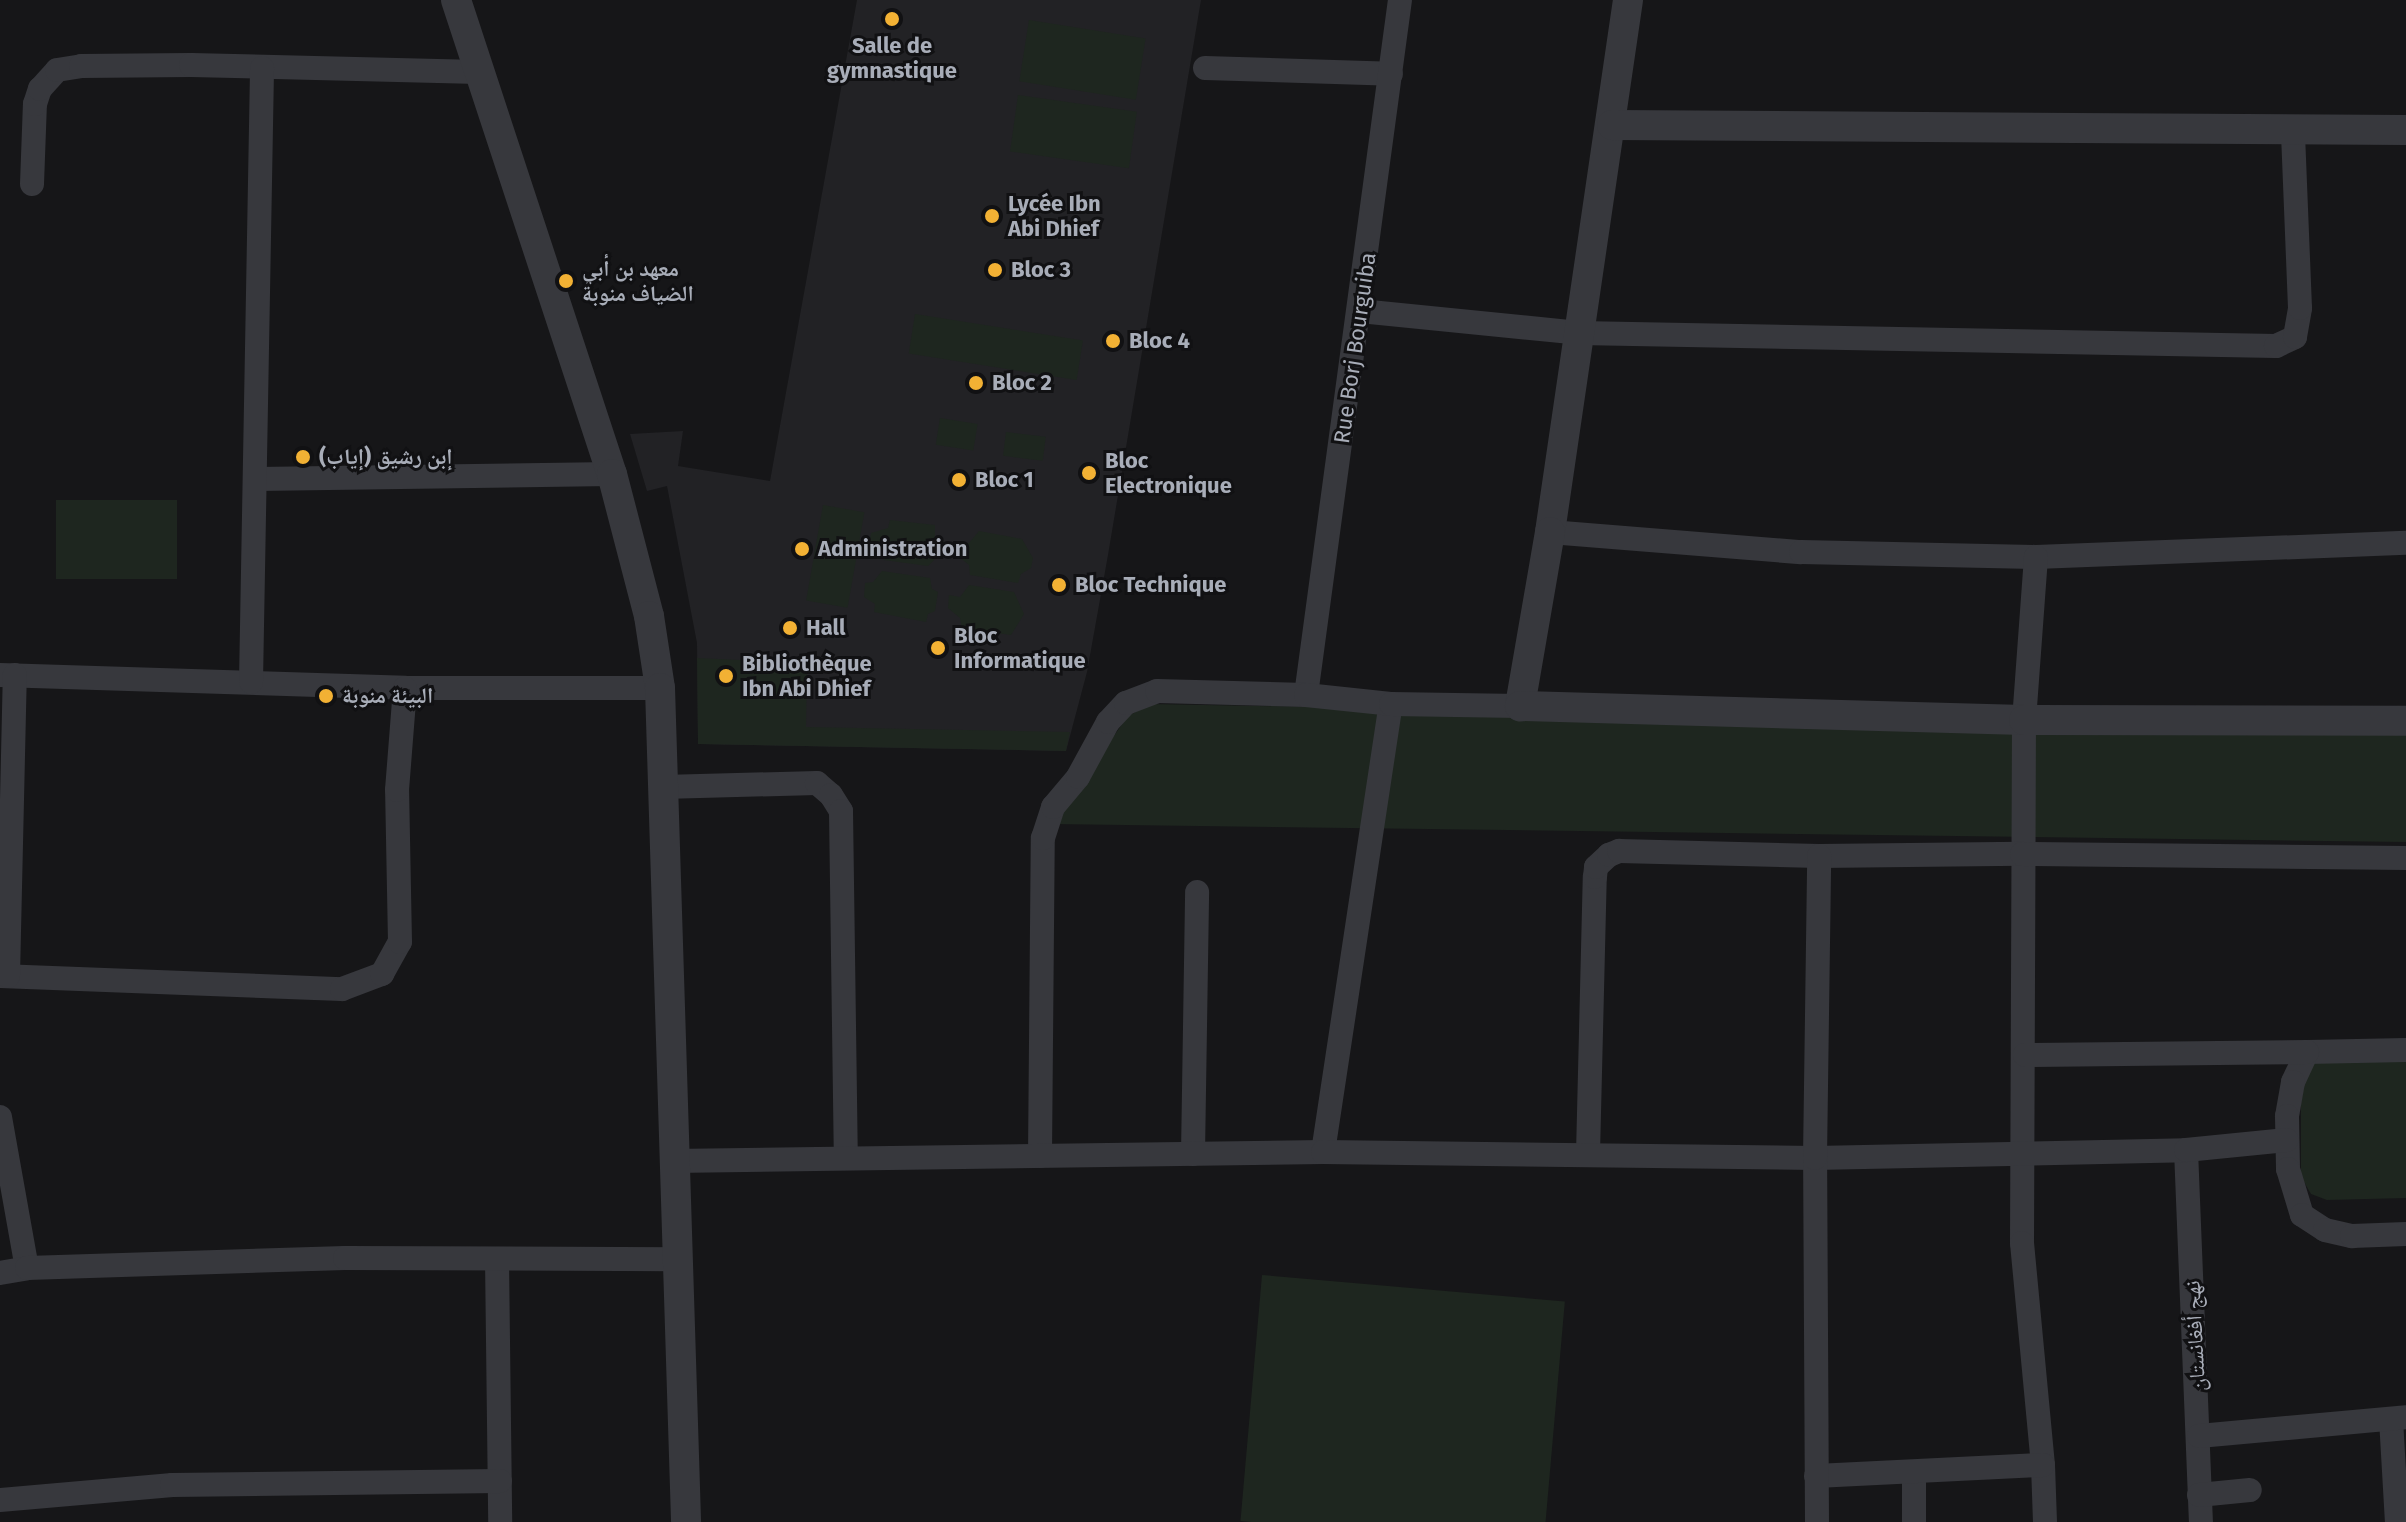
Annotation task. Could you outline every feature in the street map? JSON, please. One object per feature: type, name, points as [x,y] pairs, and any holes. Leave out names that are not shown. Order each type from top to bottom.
[{"type":"street","points":[[456,0],[612,474],[649,616],[660,688],[672,1161],[686,1522]]},
{"type":"street","name":"Rue Borj Bourguiba","points":[[1306,695],[1400,0]]},
{"type":"street","points":[[1520,706],[1550,532],[1628,0]]},
{"type":"street","points":[[32,184],[35,104],[40,89],[57,70],[81,66],[175,65],[479,72]]},
{"type":"street","points":[[251,682],[262,68]]},
{"type":"street","points":[[1205,68],[1391,74]]},
{"type":"street","points":[[1612,125],[2406,130]]},
{"type":"street","points":[[1360,311],[1579,333],[2276,346],[2289,343],[2295,337],[2300,308],[2293,130]]},
{"type":"street","points":[[257,479],[612,474]]},
{"type":"street","points":[[1550,532],[1801,552],[2036,557],[2406,543]]},
{"type":"street","points":[[2036,557],[2024,720],[2022,1243],[2043,1465],[2045,1522]]},
{"type":"street","points":[[405,688],[397,790],[400,942],[382,974],[342,989],[4,976],[8,675],[405,688],[660,688]]},
{"type":"street","points":[[1040,1156],[1043,838],[1053,807],[1078,777],[1108,722],[1126,703],[1157,691],[1306,695],[1391,704],[2024,720],[2406,721]]},
{"type":"street","points":[[1323,1152],[1391,704]]},
{"type":"street","points":[[663,787],[817,783],[831,795],[841,811],[846,1158]]},
{"type":"street","points":[[1588,1154],[1595,877],[1601,861],[1619,851],[1819,856],[2022,854],[2406,858]]},
{"type":"street","points":[[1817,1522],[1815,1158],[1819,856]]},
{"type":"street","points":[[1193,1154],[1197,892]]},
{"type":"street","points":[[2025,1055],[2406,1050]]},
{"type":"street","points":[[2307,1052],[2293,1082],[2287,1116],[2288,1169],[2302,1215],[2325,1230],[2352,1236],[2406,1234]]},
{"type":"street","points":[[0,1117],[27,1268]]},
{"type":"street","points":[[672,1161],[1323,1152],[1815,1158],[2186,1150],[2287,1140]]},
{"type":"street","name":"نهج أفغانستان","points":[[2186,1150],[2201,1522]]},
{"type":"street","points":[[0,1273],[27,1268],[345,1258],[676,1259]]},
{"type":"street","points":[[497,1259],[500,1522]]},
{"type":"street","points":[[2199,1436],[2399,1418],[2401,1490],[2397,1522]]},
{"type":"street","points":[[1816,1476],[1914,1474],[2043,1465]]},
{"type":"street","points":[[1914,1474],[1914,1522]]},
{"type":"street","points":[[0,1500],[172,1485],[500,1481]]},
{"type":"street","points":[[2199,1495],[2250,1490]]},
{"type":"shaded area","name":"Lycée Ibn Abi Dhief","points":[[857,0],[1201,0],[1087,672],[1066,751],[698,744],[697,643],[667,486],[647,491],[630,434],[683,431],[678,466],[770,481]]},
{"type":"shaded area","points":[[1029,20],[1146,38],[1136,100],[1019,81]]},
{"type":"shaded area","points":[[1018,95],[1137,112],[1129,168],[1010,151]]},
{"type":"shaded area","points":[[915,314],[1083,341],[1077,380],[909,354]]},
{"type":"shaded area","points":[[940,418],[978,424],[973,451],[936,445]]},
{"type":"shaded area","points":[[1006,432],[1046,437],[1043,461],[1003,456]]},
{"type":"shaded area","points":[[56,500],[177,500],[177,579],[56,579]]},
{"type":"shaded area","points":[[823,505],[864,512],[848,608],[806,601]]},
{"type":"shaded area","points":[[890,520],[935,525],[935,538],[948,544],[947,554],[938,556],[928,566],[884,560],[880,545],[869,543],[871,533],[888,528]]},
{"type":"shaded area","points":[[979,531],[1022,539],[1033,558],[1031,568],[1021,574],[1018,583],[970,575],[969,565],[958,556],[959,545],[969,543]]},
{"type":"shaded area","points":[[882,571],[930,578],[932,589],[938,592],[935,611],[928,614],[926,622],[874,612],[875,604],[864,597],[865,583],[873,582]]},
{"type":"shaded area","points":[[969,585],[1014,592],[1024,614],[1011,635],[962,628],[960,618],[948,608],[949,595],[960,597]]},
{"type":"shaded area","points":[[697,658],[740,660],[807,672],[806,727],[1070,732],[1066,751],[698,744]]},
{"type":"shaded area","points":[[1150,704],[2406,726],[2406,842],[1051,824],[1128,716]]},
{"type":"shaded area","points":[[2406,1054],[2406,1198],[2327,1200],[2311,1194],[2301,1177],[2301,1080],[2309,1065],[2327,1056]]},
{"type":"shaded area","points":[[1262,1275],[1565,1301],[1546,1522],[1240,1521]]},
{"type":"place","name":"Salle de gymnastique","points":[[892,19]]},
{"type":"place","name":"Lycée Ibn Abi Dhief","points":[[992,216]]},
{"type":"place","name":"Bloc 3","points":[[995,270]]},
{"type":"place","name":"معهد بن أبي الضياف منوبة","points":[[566,281]]},
{"type":"place","name":"Bloc 4","points":[[1113,341]]},
{"type":"place","name":"Bloc 2","points":[[976,383]]},
{"type":"place","name":"إبن رشيق (إياب)","points":[[303,457]]},
{"type":"place","name":"Bloc Electronique","points":[[1089,473]]},
{"type":"place","name":"Bloc 1","points":[[959,480]]},
{"type":"place","name":"Administration","points":[[802,549]]},
{"type":"place","name":"Bloc Technique","points":[[1059,585]]},
{"type":"place","name":"Hall","points":[[790,628]]},
{"type":"place","name":"Bloc Informatique","points":[[938,648]]},
{"type":"place","name":"Bibliothèque Ibn Abi Dhief","points":[[726,676]]},
{"type":"place","name":"البيئة منوبة","points":[[326,696]]}]
